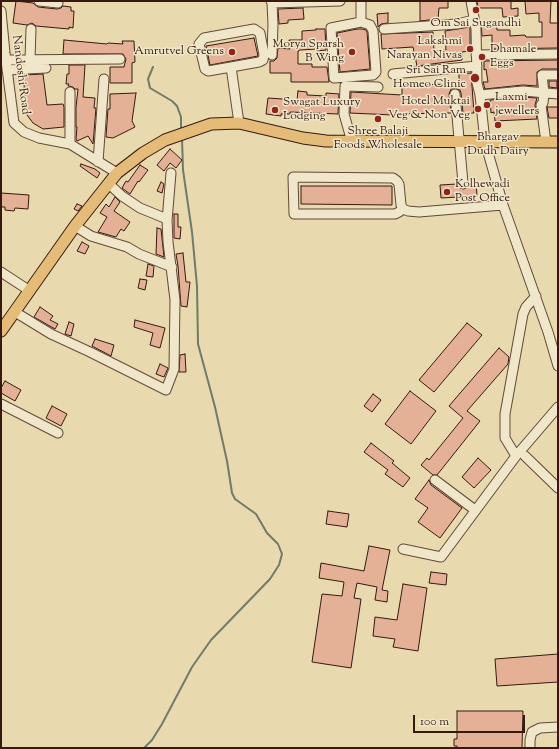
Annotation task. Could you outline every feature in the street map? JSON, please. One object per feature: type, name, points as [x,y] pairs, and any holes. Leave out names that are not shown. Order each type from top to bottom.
[{"type":"main road","points":[[1,331],[75,226],[117,173],[143,153],[165,140],[211,124],[239,123],[303,138],[352,142],[558,142]]},
{"type":"street","points":[[39,1],[58,3]]},
{"type":"street","points":[[272,55],[274,24],[271,2],[340,1]]},
{"type":"street","points":[[361,1],[361,22]]},
{"type":"street","points":[[471,1],[476,29],[477,83],[480,96],[485,142],[503,205],[556,354],[558,366]]},
{"type":"street","name":"Nandoshi Road","points":[[1,11],[14,123],[24,132],[39,138],[70,144],[117,173]]},
{"type":"street","points":[[384,29],[457,24],[474,20]]},
{"type":"street","points":[[361,22],[370,25],[373,31],[376,72],[373,75],[334,78],[331,28],[361,22]]},
{"type":"street","points":[[30,60],[31,29]]},
{"type":"street","points":[[254,30],[258,31],[260,33],[264,56],[263,60],[231,67],[208,71],[205,69],[199,44],[201,40],[204,38],[232,33],[254,30]]},
{"type":"street","points":[[476,55],[558,54]]},
{"type":"street","points":[[6,60],[120,59]]},
{"type":"street","points":[[393,74],[477,66]]},
{"type":"street","points":[[231,67],[239,123]]},
{"type":"street","points":[[7,70],[46,68]]},
{"type":"street","points":[[546,142],[541,105],[544,103],[542,75],[558,75]]},
{"type":"street","points":[[98,162],[104,78]]},
{"type":"street","points":[[352,142],[344,114],[345,86],[378,87]]},
{"type":"street","points":[[480,96],[523,91],[558,94]]},
{"type":"street","points":[[70,92],[70,144]]},
{"type":"street","points":[[456,94],[463,183]]},
{"type":"street","points":[[15,312],[51,334],[166,390],[174,369],[175,300],[167,221],[170,172]]},
{"type":"street","points":[[403,209],[395,214],[294,214],[293,177],[393,178],[399,184],[400,202],[403,209],[408,211],[419,212],[503,205]]},
{"type":"street","points":[[109,184],[122,196],[140,208],[167,219],[167,221]]},
{"type":"street","points":[[75,226],[95,238],[127,247],[138,254],[172,267]]},
{"type":"street","points":[[1,272],[30,291]]},
{"type":"street","points":[[536,296],[526,307],[523,314],[505,414],[505,438],[521,456],[558,488]]},
{"type":"street","points":[[1,404],[58,433]]},
{"type":"street","points":[[403,549],[441,557],[475,510],[521,456],[558,407]]},
{"type":"street","points":[[435,480],[475,510]]},
{"type":"street","points":[[530,748],[532,732],[540,728],[558,727]]},
{"type":"building","points":[[16,1],[33,3],[38,7],[57,9],[63,6],[71,7],[71,11],[74,11],[73,28],[69,27],[69,29],[36,26],[32,23],[27,25],[13,23]]},
{"type":"building","points":[[420,1],[448,1],[448,8],[439,8],[438,19],[420,21]]},
{"type":"building","points":[[477,1],[511,1],[511,9],[518,8],[518,16],[503,17],[502,8],[478,8]]},
{"type":"building","points":[[525,1],[551,1],[550,23],[558,23],[558,48],[492,49],[492,35],[482,36],[481,22],[496,21],[497,30],[510,30],[510,36],[525,35],[526,37],[542,37],[542,22],[539,22],[539,13],[526,14]]},
{"type":"building","points":[[303,8],[304,19],[288,20],[288,23],[279,24],[278,9]]},
{"type":"building","points":[[388,13],[388,23],[381,24],[378,27],[377,14]]},
{"type":"building","points":[[470,27],[470,51],[462,52],[462,60],[417,66],[413,47],[382,49],[381,34],[433,32],[434,51],[446,50],[445,31]]},
{"type":"building","points":[[325,29],[326,50],[317,51],[317,49],[298,51],[298,64],[312,64],[312,67],[327,67],[329,82],[291,82],[291,73],[270,73],[270,61],[274,61],[277,58],[278,48],[290,49],[289,40],[302,40],[302,31]]},
{"type":"building","name":"Morya Sparsh B Wing","points":[[357,29],[366,30],[367,32],[370,69],[340,72],[337,33]]},
{"type":"building","name":"Amrutvel Greens","points":[[254,38],[258,56],[210,65],[206,46]]},
{"type":"building","points":[[64,40],[107,44],[123,44],[122,41],[134,41],[135,62],[132,63],[132,83],[110,83],[110,67],[124,67],[126,59],[123,54],[63,54]]},
{"type":"building","points":[[558,60],[558,69],[542,69],[537,72],[537,86],[523,85],[485,89],[483,82],[488,82],[486,69],[484,70],[484,61]]},
{"type":"building","points":[[69,65],[85,65],[83,97],[95,98],[94,108],[96,108],[93,144],[88,136],[77,141],[76,139],[76,107],[78,89],[66,84],[67,74],[69,74]]},
{"type":"building","points":[[471,73],[474,113],[463,113],[461,93],[460,90],[455,88],[451,89],[449,94],[451,113],[393,115],[350,113],[351,92],[402,95],[402,85],[459,84],[459,74]]},
{"type":"building","points":[[43,74],[47,105],[63,104],[64,127],[43,129],[33,123],[27,115],[23,75]]},
{"type":"building","points":[[549,81],[557,81],[557,88],[549,87]]},
{"type":"building","points":[[298,91],[307,92],[307,95],[326,96],[326,93],[339,94],[338,114],[290,112],[290,114],[281,114],[281,116],[266,114],[268,98],[297,100]]},
{"type":"building","points":[[136,93],[132,121],[135,127],[113,138],[106,137],[108,109],[110,109],[110,94]]},
{"type":"building","points":[[523,97],[537,98],[535,105],[537,119],[495,121],[494,112],[491,113],[490,100]]},
{"type":"building","points":[[547,107],[558,107],[558,118],[549,118]]},
{"type":"building","points":[[170,149],[182,160],[176,168],[170,163],[164,171],[157,165]]},
{"type":"building","points":[[81,164],[95,169],[100,173],[97,178],[80,166]]},
{"type":"building","points":[[140,165],[148,170],[139,182],[138,181],[130,194],[122,188]]},
{"type":"building","points":[[161,182],[164,184],[162,193],[157,191]]},
{"type":"building","points":[[476,182],[477,196],[441,198],[440,185],[457,184],[458,187],[463,189],[467,188],[469,183]]},
{"type":"building","points":[[301,186],[392,186],[392,205],[301,204]]},
{"type":"building","points":[[1,193],[29,195],[28,209],[15,208],[14,211],[5,210],[5,207],[1,207]]},
{"type":"building","points":[[115,197],[120,202],[114,211],[130,222],[124,231],[121,229],[116,237],[98,232],[107,217],[100,213],[106,204],[109,207]]},
{"type":"building","points":[[77,204],[82,206],[78,211],[74,209]]},
{"type":"building","points":[[174,214],[178,214],[178,227],[181,227],[180,239],[174,238]]},
{"type":"building","points":[[157,228],[161,229],[164,257],[156,254]]},
{"type":"building","points":[[82,242],[89,246],[85,254],[77,251]]},
{"type":"building","points":[[183,253],[186,282],[190,282],[187,307],[181,306],[176,254]]},
{"type":"building","points":[[148,264],[154,266],[153,277],[146,276]]},
{"type":"building","points":[[140,279],[147,280],[145,290],[138,288]]},
{"type":"building","points":[[40,307],[53,316],[50,320],[58,324],[55,329],[34,317]]},
{"type":"building","points":[[135,320],[165,328],[160,348],[150,345],[153,333],[134,327]]},
{"type":"building","points":[[69,322],[74,324],[71,336],[65,334]]},
{"type":"building","points":[[467,323],[482,335],[434,392],[419,380]]},
{"type":"building","points":[[95,339],[114,345],[111,356],[92,346]]},
{"type":"building","points":[[499,348],[509,357],[508,364],[467,411],[480,421],[437,475],[433,475],[421,465],[427,458],[429,460],[463,418],[449,406]]},
{"type":"building","points":[[185,354],[186,372],[179,372],[180,355]]},
{"type":"building","points":[[160,364],[168,368],[164,377],[156,374]]},
{"type":"building","points":[[5,381],[21,390],[15,401],[1,393],[1,388]]},
{"type":"building","points":[[410,391],[436,411],[411,444],[385,424]]},
{"type":"building","points":[[373,394],[381,400],[372,412],[364,406]]},
{"type":"building","points":[[52,406],[67,414],[61,426],[46,418]]},
{"type":"building","points":[[371,443],[394,461],[392,463],[410,478],[403,487],[385,474],[388,470],[364,452]]},
{"type":"building","points":[[478,458],[491,470],[474,488],[462,477]]},
{"type":"building","points":[[429,480],[431,485],[462,508],[440,538],[418,522],[428,508],[415,499]]},
{"type":"building","points":[[328,511],[349,514],[347,527],[326,524]]},
{"type":"building","points":[[369,546],[390,550],[382,590],[388,591],[387,602],[375,600],[377,587],[357,583],[354,598],[361,599],[351,668],[312,662],[322,594],[342,596],[344,582],[319,578],[321,563],[364,571]]},
{"type":"building","points":[[431,572],[447,574],[446,585],[429,583]]},
{"type":"building","points":[[403,584],[427,588],[418,651],[393,647],[395,639],[373,636],[375,617],[397,620]]},
{"type":"building","points":[[558,654],[558,682],[497,686],[495,659]]},
{"type":"building","points":[[457,711],[523,711],[522,748],[457,748],[457,746],[454,746],[454,739],[457,739]]},
{"type":"waterway","points":[[153,67],[148,79],[150,88],[172,101],[177,106],[181,117],[181,130]]},
{"type":"waterway","points":[[144,748],[152,740],[162,724],[192,667],[211,640],[270,579],[279,565],[282,554],[278,544],[267,533],[256,514],[235,499],[232,493],[227,461],[215,407],[198,344],[197,286],[192,232],[183,170],[182,138]]},
{"type":"place","name":"Om Sai Sugandhi","points":[[476,10]]},
{"type":"place","name":"Lakshmi Narayan Nivas","points":[[470,49]]},
{"type":"place","name":"Amrutvel Greens","points":[[232,52]]},
{"type":"place","name":"Morya Sparsh B Wing","points":[[352,52]]},
{"type":"place","name":"Dhamale Eggs","points":[[482,57]]},
{"type":"place","name":"Sri Sai Ram Homeo Clinic","points":[[475,78]]},
{"type":"place","name":"Laxmi jewellers","points":[[487,105]]},
{"type":"place","name":"Hotel Muktai Veg & Non Veg","points":[[478,109]]},
{"type":"place","name":"Swagat Luxury Lodging","points":[[275,110]]},
{"type":"place","name":"Shree Balaji Foods Wholesale","points":[[378,119]]},
{"type":"place","name":"Bhargav Dudh Dairy","points":[[498,125]]},
{"type":"place","name":"Kolhewadi Post Office","points":[[447,192]]}]
